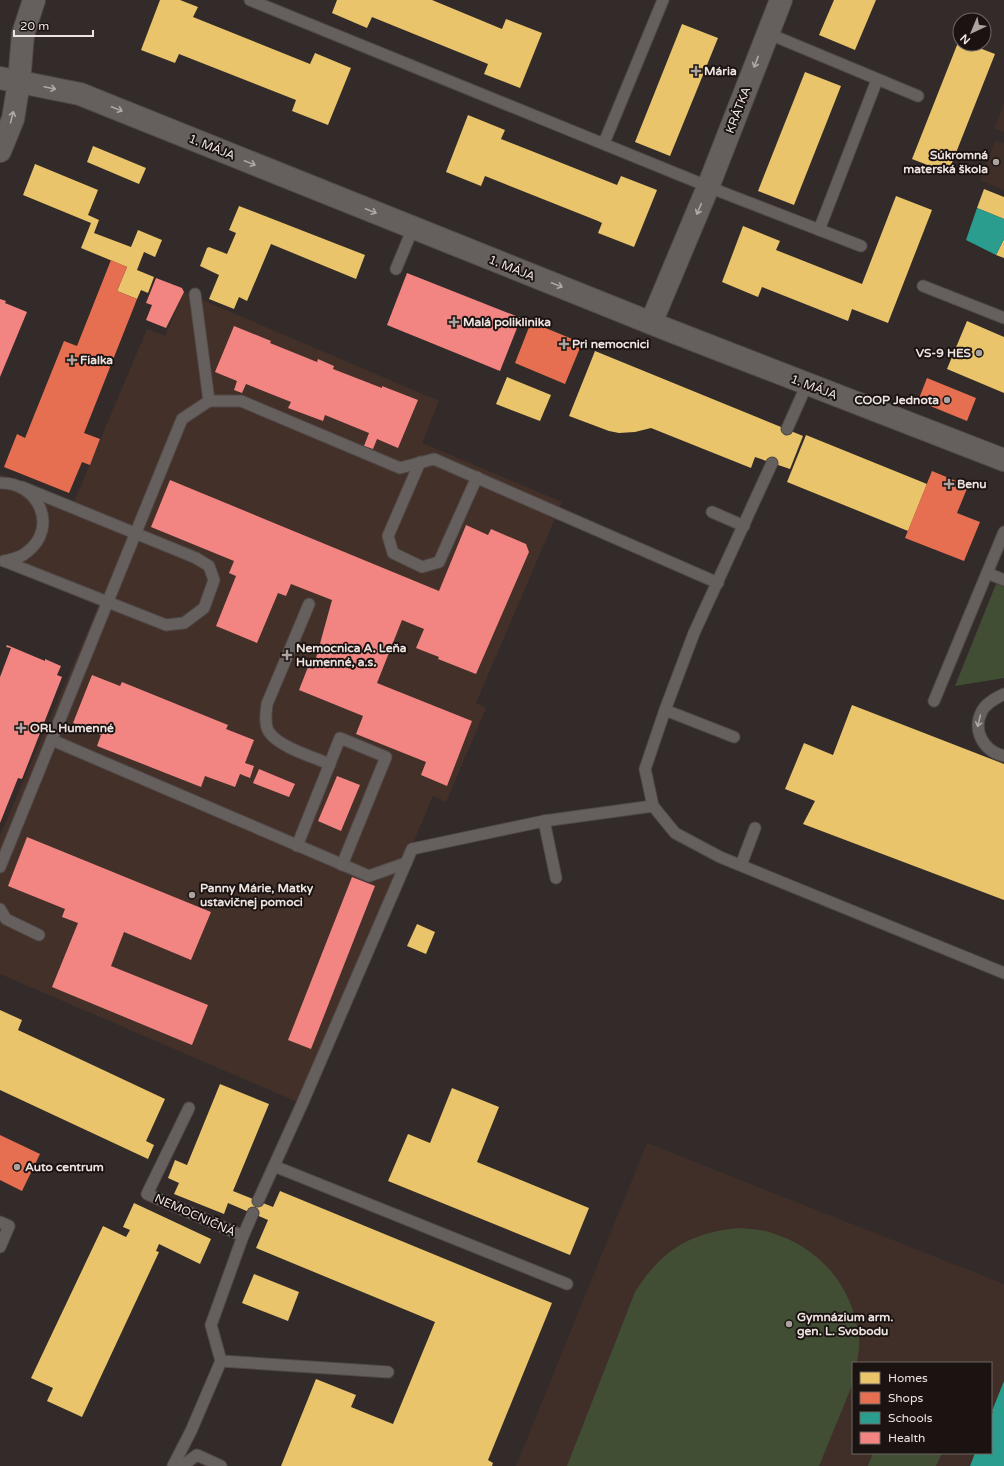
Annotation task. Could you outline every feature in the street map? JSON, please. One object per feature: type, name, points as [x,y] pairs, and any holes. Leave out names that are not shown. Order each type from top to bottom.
[{"type":"street","points":[[0,151],[13,119],[9,80],[34,0]]},
{"type":"street","name":"KRÁTKA","points":[[651,323],[708,187],[781,0]]},
{"type":"street","name":"1. MÁJA","points":[[9,80],[80,94],[651,323],[1004,460]]},
{"type":"lane","points":[[250,0],[604,143],[708,187],[861,246]]},
{"type":"lane","points":[[604,143],[663,0]]},
{"type":"lane","points":[[768,33],[918,96]]},
{"type":"lane","points":[[819,230],[877,80]]},
{"type":"lane","points":[[396,268],[413,228]]},
{"type":"lane","points":[[923,286],[1004,318]]},
{"type":"lane","points":[[195,294],[209,400]]},
{"type":"lane","points":[[787,428],[807,384]]},
{"type":"lane","points":[[0,867],[182,420],[209,400],[241,401],[400,468],[434,459],[718,583]]},
{"type":"lane","points":[[420,462],[388,536],[393,553],[422,567],[439,562],[477,477]]},
{"type":"lane","points":[[772,462],[694,633],[665,710],[645,769],[653,806],[675,833],[720,857],[1004,973]]},
{"type":"lane","points":[[0,483],[9,483],[22,487],[196,558],[209,566],[214,580],[204,608],[184,623],[166,625],[2,560]]},
{"type":"lane","points":[[2,560],[16,558],[27,553],[36,544],[41,532],[43,519],[40,506],[32,495],[22,487]]},
{"type":"lane","points":[[712,512],[744,526]]},
{"type":"lane","points":[[934,701],[1004,532]]},
{"type":"lane","points":[[987,573],[1004,580]]},
{"type":"lane","points":[[309,604],[267,704],[265,717],[269,731],[279,742],[330,764]]},
{"type":"lane","points":[[1004,694],[995,698],[982,710],[977,727],[984,745],[1004,756]]},
{"type":"lane","points":[[665,710],[734,737]]},
{"type":"lane","points":[[297,846],[340,738],[386,757],[342,865]]},
{"type":"lane","points":[[52,740],[369,876],[406,863]]},
{"type":"lane","points":[[258,1201],[412,849],[544,821],[653,806]]},
{"type":"lane","points":[[544,821],[556,878]]},
{"type":"lane","points":[[741,865],[756,828]]},
{"type":"lane","points":[[0,909],[6,919],[39,935]]},
{"type":"lane","name":"NEMOCNIČNÁ","points":[[189,1108],[148,1194],[243,1236]]},
{"type":"lane","points":[[274,1166],[567,1284]]},
{"type":"lane","points":[[173,1466],[191,1431],[221,1361],[211,1325],[243,1236],[253,1213]]},
{"type":"lane","points":[[0,1222],[10,1226],[0,1247]]},
{"type":"lane","points":[[221,1361],[388,1372]]},
{"type":"lane","points":[[182,1466],[197,1455],[221,1466]]},
{"type":"shaded area","points":[[1004,103],[1004,132],[994,128]]},
{"type":"shaded area","name":"Súkromná materská škola","points":[[996,140],[1004,144],[1004,190],[980,180]]},
{"type":"shaded area","name":"Nemocnica A. Leňa Humenné, a.s.","points":[[184,292],[439,401],[422,443],[562,502],[476,703],[486,708],[446,802],[433,796],[302,1104],[0,974],[0,836],[98,606],[0,564],[0,474],[73,504],[147,329],[165,336]]},
{"type":"shaded area","name":"Gymnázium arm. gen. L. Svobodu","points":[[647,1143],[1004,1284],[1004,1466],[516,1466]]},
{"type":"green space","points":[[996,584],[1004,587],[1004,678],[955,686]]},
{"type":"green space","points":[[739,1228],[766,1231],[787,1239],[804,1248],[818,1258],[831,1271],[850,1302],[856,1319],[859,1338],[857,1362],[852,1362],[852,1385],[819,1466],[567,1466],[635,1292],[655,1265],[678,1246],[691,1239],[722,1230]]},
{"type":"green space","points":[[873,1454],[942,1454],[936,1466],[868,1466]]},
{"type":"building: Homes","points":[[160,0],[180,0],[198,7],[193,17],[310,64],[315,53],[351,68],[328,125],[292,111],[296,100],[179,54],[175,63],[141,50]]},
{"type":"building: Homes","points":[[337,0],[432,0],[502,29],[506,19],[542,33],[520,88],[484,74],[488,64],[372,17],[367,28],[332,13]]},
{"type":"building: Homes","points":[[834,0],[876,0],[855,50],[819,35]]},
{"type":"building: Homes","points":[[682,24],[718,38],[670,156],[635,142]]},
{"type":"building: Homes","points":[[954,52],[990,52],[995,54],[948,173],[912,159]]},
{"type":"building: Homes","points":[[805,72],[841,86],[794,205],[758,191]]},
{"type":"building: Homes","points":[[468,115],[505,130],[501,139],[617,185],[621,176],[657,190],[634,247],[598,233],[602,223],[598,221],[485,176],[481,186],[446,172]]},
{"type":"building: Homes","points":[[93,146],[146,168],[139,184],[87,162]]},
{"type":"building: Homes","points":[[35,164],[98,190],[88,215],[99,220],[94,233],[131,247],[138,230],[162,240],[155,257],[144,252],[137,270],[154,277],[148,293],[141,290],[137,299],[117,291],[127,267],[81,248],[91,223],[23,195]]},
{"type":"building: Homes","points":[[984,189],[1004,197],[1004,219],[977,208]]},
{"type":"building: Homes","points":[[896,196],[932,210],[888,323],[852,309],[848,321],[762,287],[758,297],[722,282],[743,226],[780,241],[776,250],[862,284]]},
{"type":"building: Homes","points":[[239,206],[365,255],[356,279],[271,244],[247,301],[239,297],[234,309],[209,299],[219,275],[200,266],[207,248],[209,247],[227,254],[236,233],[229,230]]},
{"type":"building: Homes","points":[[1004,239],[1004,258],[996,255]]},
{"type":"building: Homes","name":"VS-9 HES","points":[[967,321],[1004,337],[1004,393],[947,369]]},
{"type":"building: Homes","points":[[595,351],[803,436],[790,469],[755,457],[751,468],[651,428],[635,432],[619,433],[609,431],[569,416]]},
{"type":"building: Homes","points":[[507,377],[551,395],[540,421],[496,404]]},
{"type":"building: Homes","points":[[806,435],[927,484],[908,531],[787,482]]},
{"type":"building: Homes","points":[[852,705],[1004,764],[1004,900],[803,824],[815,801],[785,789],[804,743],[833,755]]},
{"type":"building: Homes","points":[[417,924],[435,932],[426,954],[407,946]]},
{"type":"building: Homes","points":[[0,1010],[22,1020],[18,1030],[165,1099],[146,1141],[154,1145],[148,1159],[0,1090]]},
{"type":"building: Homes","points":[[220,1084],[269,1104],[233,1191],[273,1207],[280,1191],[552,1303],[488,1460],[493,1463],[492,1466],[281,1466],[316,1379],[356,1395],[351,1407],[393,1424],[435,1322],[256,1248],[268,1220],[228,1203],[224,1214],[174,1194],[179,1183],[168,1178],[175,1160],[187,1165]]},
{"type":"building: Homes","points":[[452,1088],[499,1107],[477,1162],[589,1208],[570,1255],[388,1181],[408,1134],[430,1143]]},
{"type":"building: Homes","points":[[134,1203],[211,1239],[200,1264],[159,1244],[156,1251],[159,1252],[82,1417],[47,1401],[53,1388],[31,1378],[103,1226],[126,1237],[130,1230],[123,1227]]},
{"type":"building: Homes","points":[[254,1274],[299,1292],[288,1321],[242,1303]]},
{"type":"building: Shops","points":[[111,260],[127,267],[117,291],[137,299],[84,433],[100,439],[90,465],[82,462],[69,493],[4,467],[17,434],[25,438],[64,341],[77,346]]},
{"type":"building: Shops","points":[[531,322],[582,343],[565,384],[515,363]]},
{"type":"building: Shops","name":"COOP Jednota","points":[[927,378],[976,398],[967,421],[918,401]]},
{"type":"building: Shops","points":[[932,471],[968,486],[957,513],[980,522],[964,561],[905,538]]},
{"type":"building: Shops","name":"Auto centrum","points":[[0,1135],[40,1154],[22,1191],[0,1180]]},
{"type":"building: Schools","points":[[977,208],[1004,219],[1004,239],[996,255],[966,240]]},
{"type":"building: Schools","points":[[1004,1381],[1004,1466],[970,1466],[975,1454],[992,1454],[992,1411]]},
{"type":"building: Health","name":"Malá poliklinika","points":[[407,273],[521,318],[500,371],[387,325]]},
{"type":"building: Health","points":[[156,278],[182,288],[184,292],[166,328],[146,320],[152,305],[146,303]]},
{"type":"building: Health","points":[[0,299],[6,301],[5,303],[27,312],[0,377]]},
{"type":"building: Health","points":[[234,326],[271,341],[270,343],[317,362],[318,359],[334,366],[333,369],[418,400],[398,448],[377,439],[373,449],[364,446],[369,433],[325,415],[323,421],[288,408],[291,402],[246,384],[242,393],[234,390],[237,381],[215,372]]},
{"type":"building: Health","points":[[170,480],[439,591],[466,525],[488,535],[491,529],[526,544],[529,552],[476,674],[438,659],[439,657],[416,648],[424,629],[402,620],[377,683],[472,721],[447,786],[421,775],[426,762],[356,734],[363,716],[299,690],[308,667],[313,669],[332,600],[291,584],[286,596],[278,593],[257,643],[216,626],[236,576],[229,573],[234,561],[151,527]]},
{"type":"building: Health","name":"ORL Humenné","points":[[7,645],[61,666],[57,675],[62,677],[22,779],[18,778],[0,823],[0,677],[11,648],[6,647]]},
{"type":"building: Health","points":[[92,675],[120,686],[122,682],[228,725],[226,729],[254,740],[245,763],[254,766],[250,778],[240,774],[235,787],[205,776],[201,787],[97,746],[101,735],[73,723]]},
{"type":"building: Health","points":[[259,769],[295,784],[289,797],[253,783]]},
{"type":"building: Health","points":[[337,776],[360,785],[341,831],[318,821]]},
{"type":"building: Health","points":[[27,837],[211,912],[191,960],[124,932],[111,966],[208,1005],[192,1045],[52,987],[78,923],[62,917],[65,909],[8,886]]},
{"type":"building: Health","points":[[352,877],[375,886],[311,1049],[288,1040]]},
{"type":"place","name":"Mária","points":[[696,71]]},
{"type":"place","name":"Súkromná materská škola","points":[[996,162]]},
{"type":"place","name":"Malá poliklinika","points":[[454,322]]},
{"type":"place","name":"Pri nemocnici","points":[[564,344]]},
{"type":"place","name":"VS-9 HES","points":[[979,353]]},
{"type":"place","name":"Fialka","points":[[72,360]]},
{"type":"place","name":"COOP Jednota","points":[[947,400]]},
{"type":"place","name":"Benu","points":[[949,484]]},
{"type":"place","name":"Nemocnica A. Leňa Humenné, a.s.","points":[[287,655]]},
{"type":"place","name":"ORL Humenné","points":[[21,728]]},
{"type":"place","name":"Panny Márie, Matky ustavičnej pomoci","points":[[192,895]]},
{"type":"place","name":"Auto centrum","points":[[17,1167]]},
{"type":"place","name":"Gymnázium arm. gen. L. Svobodu","points":[[789,1324]]}]
